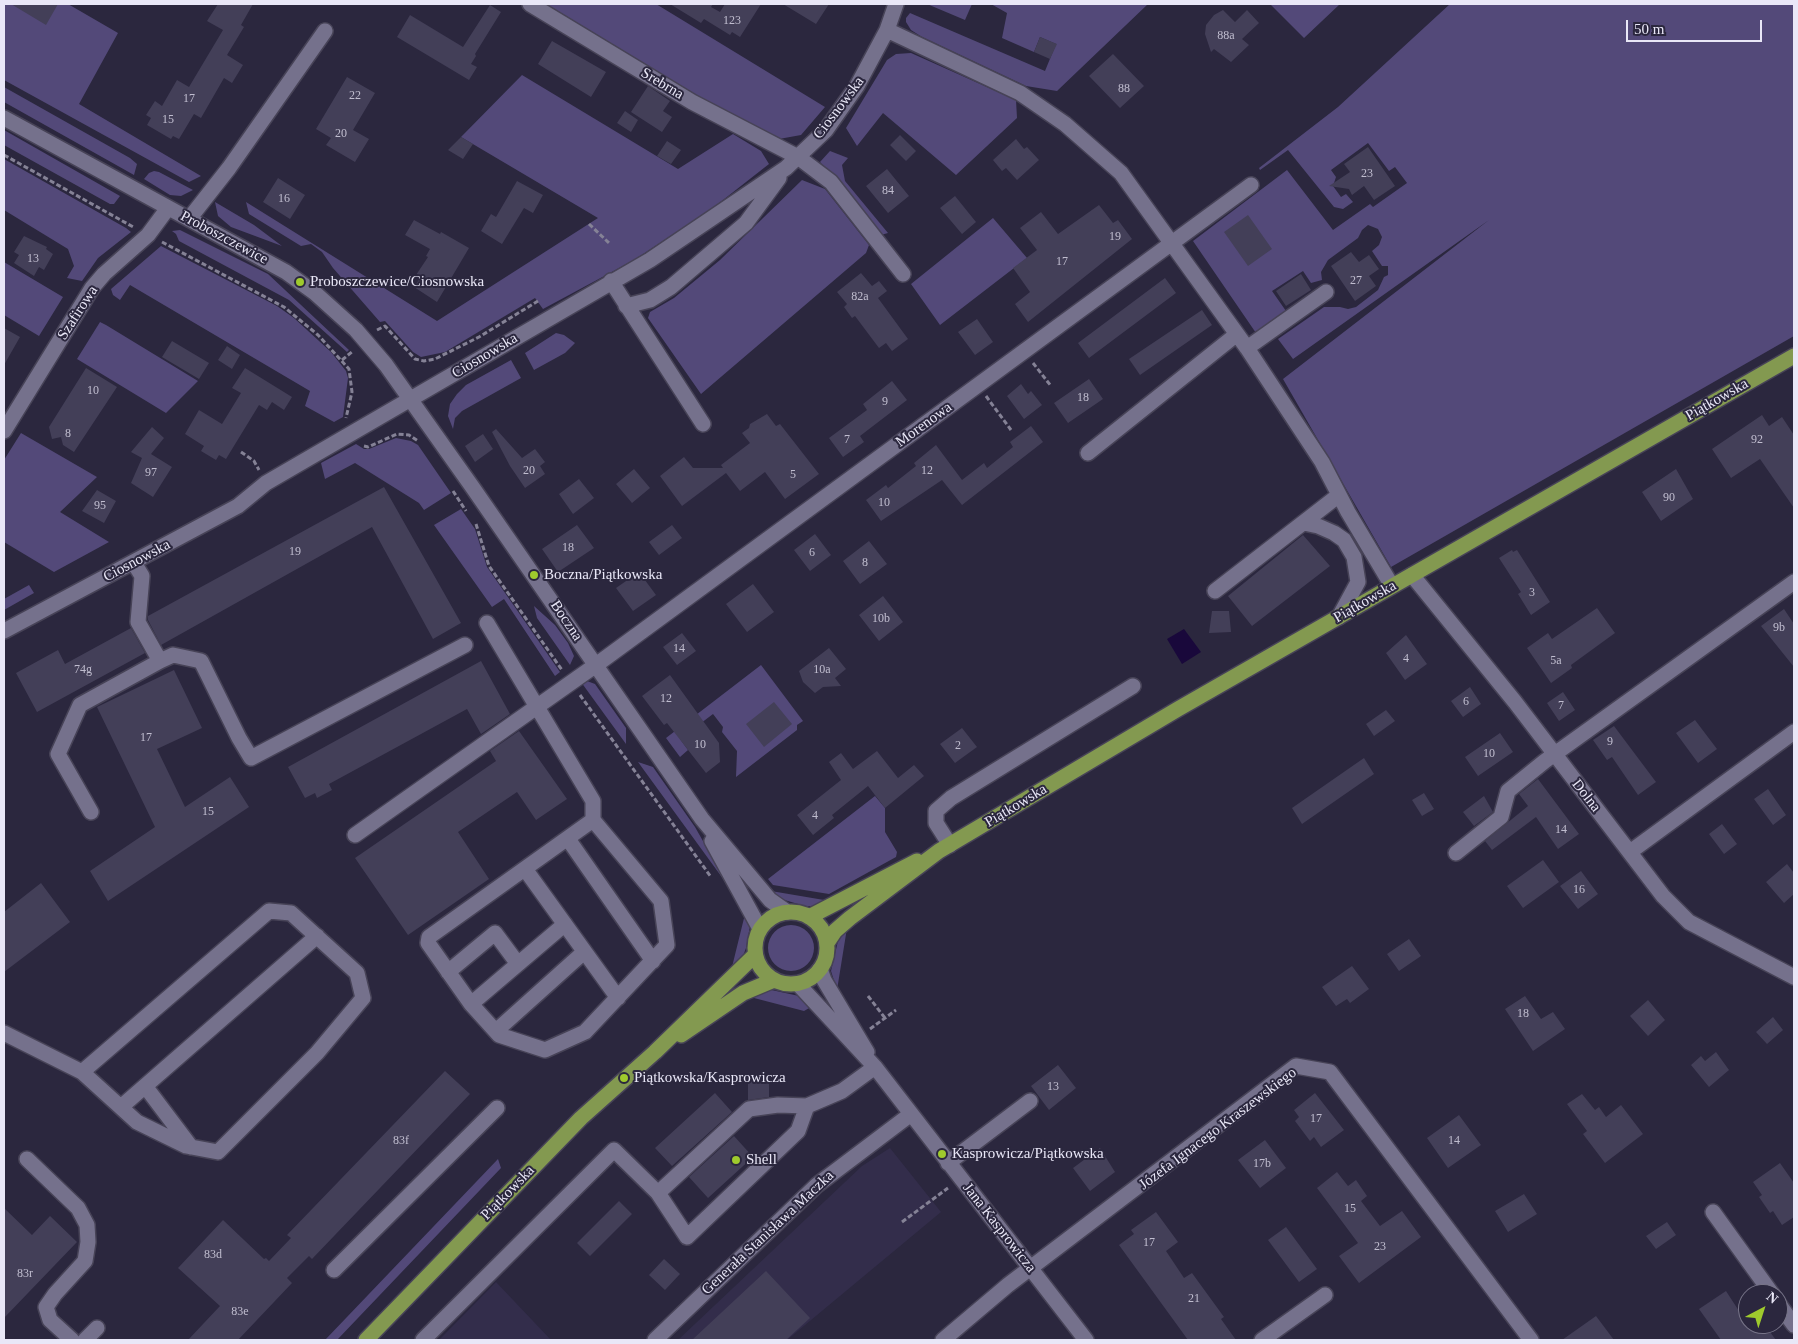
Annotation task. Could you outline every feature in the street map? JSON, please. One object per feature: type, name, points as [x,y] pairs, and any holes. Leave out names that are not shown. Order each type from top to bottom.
[{"type":"main road","name":"Piątkowska","points":[[809,917],[898,870],[945,848],[1378,594],[1794,356]]},
{"type":"main road","name":"Piątkowska","points":[[827,943],[835,931],[945,848]]},
{"type":"main road","points":[[787,912],[809,917],[820,928],[827,943],[827,952],[820,969],[810,979],[798,984],[785,984],[774,980],[759,965],[755,955],[755,946],[760,929],[767,921],[787,912]]},
{"type":"main road","name":"Piątkowska","points":[[366,1340],[575,1124],[655,1052],[755,955]]},
{"type":"main road","name":"Piątkowska","points":[[655,1052],[743,993],[774,980]]},
{"type":"street","name":"Srebrna","points":[[530,4],[692,102],[798,158],[831,182],[903,274]]},
{"type":"street","name":"Ciosnowska","points":[[4,631],[238,506],[266,483],[673,245],[786,168],[826,130],[857,86],[886,30],[896,4]]},
{"type":"street","points":[[886,30],[1020,93],[1065,124],[1121,173],[1247,348],[1322,462],[1392,586]]},
{"type":"street","points":[[189,219],[229,168],[325,31]]},
{"type":"street","name":"Proboszczewice","points":[[4,118],[262,258],[314,293],[342,316],[371,346],[410,400]]},
{"type":"street","points":[[626,306],[650,300],[671,287],[746,224],[786,168]]},
{"type":"street","name":"Morenowa","points":[[355,835],[596,665],[1252,184]]},
{"type":"street","name":"Szafirowa","points":[[4,431],[92,288],[104,274],[148,235],[168,208]]},
{"type":"street","points":[[611,282],[704,424]]},
{"type":"street","points":[[1247,348],[1326,292]]},
{"type":"street","points":[[1088,453],[1237,334]]},
{"type":"street","name":"Boczna","points":[[410,400],[702,819],[770,900],[787,912]]},
{"type":"street","points":[[1215,591],[1304,524],[1339,494]]},
{"type":"street","points":[[1304,524],[1318,526],[1344,540],[1354,557],[1358,582],[1339,617]]},
{"type":"street","points":[[134,563],[142,576],[138,622],[160,661]]},
{"type":"street","name":"Dolna","points":[[1412,575],[1515,702],[1663,896],[1689,922],[1794,977]]},
{"type":"street","points":[[1358,582],[1378,594]]},
{"type":"street","points":[[1456,853],[1501,817],[1508,791],[1553,754],[1794,582]]},
{"type":"street","points":[[487,623],[593,801],[593,820],[661,901],[667,946],[585,1032],[545,1050],[499,1035],[471,1004],[448,972],[428,943],[429,937],[593,820]]},
{"type":"street","points":[[91,812],[58,754],[80,705],[173,655],[201,661],[251,758],[465,645]]},
{"type":"street","points":[[945,848],[936,823],[936,811],[952,798],[1133,686]]},
{"type":"street","points":[[1630,852],[1794,732]]},
{"type":"street","name":"Boczna","points":[[702,819],[760,929]]},
{"type":"street","points":[[568,839],[653,961]]},
{"type":"street","points":[[525,868],[618,998]]},
{"type":"street","points":[[4,1033],[82,1072],[137,1122],[192,1147],[218,1152],[317,1053],[363,998],[357,973],[292,913],[269,911],[82,1072]]},
{"type":"street","points":[[471,1004],[565,924]]},
{"type":"street","points":[[448,972],[495,933],[518,964]]},
{"type":"street","points":[[121,1107],[317,936]]},
{"type":"street","points":[[496,1031],[584,952]]},
{"type":"street","name":"Jana Kasprowicza","points":[[820,969],[824,980],[858,1035],[875,1067]]},
{"type":"street","name":"Jana Kasprowicza","points":[[798,984],[875,1067],[1086,1340]]},
{"type":"street","name":"Józefa Ignacego Kraszewskiego","points":[[943,1340],[979,1308],[1296,1066],[1330,1072],[1532,1340]]},
{"type":"street","points":[[658,1194],[749,1109],[778,1105],[808,1106],[842,1091],[875,1067]]},
{"type":"street","points":[[145,1086],[192,1147]]},
{"type":"street","points":[[948,1163],[1030,1102]]},
{"type":"street","points":[[423,1340],[614,1150],[658,1194],[687,1237],[798,1132],[808,1106]]},
{"type":"street","points":[[334,1270],[497,1108]]},
{"type":"street","name":"Generała Stanisława Maczka","points":[[655,1340],[817,1185],[911,1114]]},
{"type":"street","points":[[27,1159],[78,1208],[87,1225],[88,1247],[85,1261],[55,1294],[46,1307],[50,1320],[72,1340]]},
{"type":"street","points":[[1713,1212],[1765,1284]]},
{"type":"street","points":[[1262,1340],[1325,1295]]},
{"type":"street","points":[[85,1340],[97,1328]]},
{"type":"path","points":[[4,155],[148,235],[284,307],[318,335],[348,369],[352,380],[352,392],[346,419],[349,423]]},
{"type":"path","points":[[589,224],[609,243]]},
{"type":"path","points":[[374,333],[381,327],[386,326],[415,359],[424,361],[435,359],[479,337],[538,301]]},
{"type":"path","points":[[1033,362],[1051,386]]},
{"type":"path","points":[[986,396],[1011,430]]},
{"type":"path","points":[[359,441],[368,447],[397,434],[408,435],[421,444]]},
{"type":"path","points":[[240,452],[254,460],[266,483]]},
{"type":"path","points":[[452,489],[467,512]]},
{"type":"path","points":[[472,519],[478,527],[489,566],[568,678]]},
{"type":"path","points":[[579,694],[714,880]]},
{"type":"path","points":[[868,996],[885,1018]]},
{"type":"path","points":[[868,1031],[896,1010]]},
{"type":"path","points":[[902,1222],[961,1178]]},
{"type":"shaded area","points":[[4,4],[68,4],[118,33],[79,104],[201,176],[189,182],[4,80]]},
{"type":"shaded area","points":[[546,4],[656,4],[825,107],[801,135],[779,139],[698,96]]},
{"type":"shaded area","points":[[927,4],[972,4],[965,20]]},
{"type":"shaded area","points":[[991,4],[1148,4],[1057,91],[1026,86],[922,37],[911,30],[906,22],[906,18],[910,13],[1045,71],[1056,44],[1040,37],[1034,52],[1002,38],[1007,13]]},
{"type":"shaded area","points":[[1270,4],[1340,4],[1304,38]]},
{"type":"shaded area","points":[[1450,4],[1794,4],[1794,336],[1391,567],[1283,379],[1489,220],[1293,359],[1278,339],[1324,307],[1348,309],[1356,307],[1378,290],[1384,277],[1388,275],[1388,266],[1382,266],[1372,251],[1379,245],[1382,237],[1378,229],[1368,225],[1362,230],[1358,238],[1328,260],[1321,272],[1322,280],[1311,283],[1303,271],[1272,291],[1286,311],[1256,333],[1193,241],[1287,170],[1333,230],[1370,204],[1373,207],[1407,183],[1395,167],[1389,171],[1368,143],[1331,170],[1336,177],[1333,186],[1341,197],[1346,194],[1353,202],[1343,209],[1334,207],[1288,150],[1260,170],[1259,168],[1338,107]]},
{"type":"shaded area","points":[[911,53],[1016,100],[1017,118],[956,175],[883,113],[857,146],[846,128],[887,60],[896,54]]},
{"type":"shaded area","points":[[522,75],[678,169],[733,134],[761,151],[769,164],[709,211],[634,260],[543,309],[535,298],[445,352],[421,357],[413,352],[385,321],[380,322],[333,268],[322,252],[311,244],[301,246],[249,214],[246,202],[437,321],[598,218],[461,137]]},
{"type":"shaded area","points":[[4,87],[130,158],[137,164],[134,175],[4,102]]},
{"type":"shaded area","points":[[4,130],[120,196],[114,204],[110,204],[4,145]]},
{"type":"shaded area","points":[[830,151],[848,158],[842,165],[845,181],[888,233],[881,235],[820,162]]},
{"type":"shaded area","points":[[4,159],[131,232],[98,258],[82,281],[67,278],[74,266],[68,249],[4,210]]},
{"type":"shaded area","points":[[154,171],[193,190],[181,196],[170,195],[144,179],[149,173]]},
{"type":"shaded area","points":[[802,180],[825,189],[869,245],[866,253],[701,394],[648,318],[650,312],[674,298],[720,260]]},
{"type":"shaded area","points":[[215,202],[254,225],[282,246],[231,227],[218,216]]},
{"type":"shaded area","points":[[993,218],[1027,258],[940,325],[911,284]]},
{"type":"shaded area","points":[[180,230],[268,274],[349,350],[347,352],[289,300],[179,241],[176,234],[172,231]]},
{"type":"shaded area","points":[[161,246],[277,306],[294,318],[331,352],[346,371],[348,378],[343,417],[334,422],[305,406],[310,391],[130,285],[120,300],[113,295],[111,289]]},
{"type":"shaded area","points":[[4,262],[63,297],[39,336],[4,315]]},
{"type":"shaded area","points":[[100,322],[198,381],[166,413],[77,359]]},
{"type":"shaded area","points":[[556,333],[564,335],[575,343],[565,353],[534,370],[525,353]]},
{"type":"shaded area","points":[[511,360],[521,378],[462,411],[455,418],[453,429],[448,416],[450,404],[457,394],[466,385]]},
{"type":"shaded area","points":[[21,433],[97,477],[60,512],[109,542],[54,572],[4,542],[4,460]]},
{"type":"shaded area","points":[[396,438],[411,441],[418,445],[451,493],[424,510],[419,503],[355,463],[325,479],[321,463],[356,444],[364,449],[369,449]]},
{"type":"shaded area","points":[[461,509],[475,529],[487,567],[560,672],[555,676],[504,599],[492,607],[434,525]]},
{"type":"shaded area","points":[[29,585],[34,593],[4,610],[4,599]]},
{"type":"shaded area","points":[[534,606],[555,625],[568,643],[574,656],[570,665],[537,618]]},
{"type":"shaded area","points":[[1184,629],[1201,652],[1182,664],[1167,639]]},
{"type":"shaded area","points":[[761,665],[803,721],[797,725],[797,730],[736,777],[737,751],[722,732],[723,727],[713,714],[680,739],[688,750],[680,757],[666,738]]},
{"type":"shaded area","points":[[587,681],[595,684],[626,728],[626,744],[581,682]]},
{"type":"shaded area","points":[[638,762],[653,767],[695,827],[729,887]]},
{"type":"shaded area","points":[[875,796],[885,808],[885,832],[897,852],[896,857],[829,894],[773,885],[768,879]]},
{"type":"shaded area","points":[[771,891],[830,901],[817,906],[805,906],[781,899]]},
{"type":"shaded area","points":[[746,910],[750,926],[746,948],[743,956],[731,971]]},
{"type":"shaded area","points":[[791,925],[804,929],[810,935],[814,948],[810,961],[804,967],[791,971],[778,967],[772,961],[768,948],[772,935],[778,929]]},
{"type":"shaded area","points":[[847,928],[837,990],[831,971],[838,941]]},
{"type":"shaded area","points":[[767,989],[799,996],[811,1007],[804,1011],[752,996]]},
{"type":"shaded area","points":[[890,1148],[941,1212],[787,1340],[678,1340],[862,1166]]},
{"type":"shaded area","points":[[498,1159],[501,1168],[337,1340],[325,1340]]},
{"type":"shaded area","points":[[496,1282],[551,1340],[439,1340]]},
{"type":"building","points":[[11,4],[58,4],[46,25]]},
{"type":"building","points":[[218,4],[253,4],[241,25],[244,27],[227,55],[243,65],[232,83],[224,78],[201,118],[194,114],[179,139],[173,136],[171,139],[147,125],[151,118],[146,115],[155,101],[162,106],[177,80],[189,87],[223,30],[207,21]]},
{"type":"building","points":[[670,4],[713,4],[711,7],[720,12],[725,4],[761,4],[740,37],[732,32],[730,35],[704,19],[701,23]]},
{"type":"building","points":[[783,4],[829,4],[816,24]]},
{"type":"building","points":[[490,5],[501,12],[475,54],[476,56],[471,64],[477,67],[469,80],[397,37],[410,15],[463,47]]},
{"type":"building","points":[[1223,10],[1235,22],[1247,10],[1259,23],[1242,39],[1249,45],[1231,62],[1214,49],[1211,52],[1205,34],[1206,25],[1214,15]]},
{"type":"building","points":[[1040,37],[1057,44],[1050,59],[1034,52]]},
{"type":"building","points":[[552,41],[606,72],[591,97],[538,64]]},
{"type":"building","points":[[1113,54],[1144,86],[1120,108],[1089,76]]},
{"type":"building","points":[[347,77],[375,93],[353,130],[369,139],[355,162],[326,145],[331,138],[316,129]]},
{"type":"building","points":[[648,86],[670,101],[663,111],[672,117],[662,132],[631,112]]},
{"type":"building","points":[[625,111],[638,120],[631,132],[617,123]]},
{"type":"building","points":[[900,135],[916,151],[906,161],[890,145]]},
{"type":"building","points":[[461,137],[473,144],[463,159],[448,150]]},
{"type":"building","points":[[1016,139],[1024,149],[1027,147],[1039,160],[1017,180],[1006,168],[1002,171],[993,160]]},
{"type":"building","points":[[667,141],[681,150],[671,164],[657,156]]},
{"type":"building","points":[[1368,147],[1395,186],[1374,200],[1364,186],[1352,195],[1349,189],[1329,186],[1350,172],[1344,164]]},
{"type":"building","points":[[887,169],[909,196],[888,213],[866,186]]},
{"type":"building","points":[[278,178],[305,195],[290,219],[263,202]]},
{"type":"building","points":[[517,181],[543,195],[533,213],[524,208],[502,244],[481,231],[491,214],[496,217]]},
{"type":"building","points":[[955,196],[976,222],[962,234],[940,208]]},
{"type":"building","points":[[1099,205],[1113,223],[1118,220],[1132,239],[1028,322],[1015,304],[1030,292],[1013,268],[1037,250],[1020,228],[1041,212],[1058,234]]},
{"type":"building","points":[[1248,215],[1272,249],[1248,266],[1224,232]]},
{"type":"building","points":[[414,220],[440,234],[441,232],[469,248],[437,302],[414,287],[420,278],[416,275],[428,257],[426,256],[430,249],[405,235]]},
{"type":"building","points":[[24,236],[47,247],[46,249],[53,254],[44,270],[39,267],[34,276],[14,263],[19,255],[14,252]]},
{"type":"building","points":[[1351,252],[1359,262],[1369,255],[1379,269],[1369,276],[1376,286],[1355,301],[1331,266]]},
{"type":"building","points":[[861,273],[872,286],[879,281],[887,291],[878,298],[908,339],[892,351],[886,343],[879,348],[855,316],[852,318],[844,307],[847,304],[837,292]]},
{"type":"building","points":[[1301,274],[1311,290],[1286,306],[1276,291]]},
{"type":"building","points":[[1165,278],[1176,293],[1089,358],[1078,343]]},
{"type":"building","points":[[1202,310],[1212,325],[1140,375],[1129,359]]},
{"type":"building","points":[[977,319],[993,342],[975,355],[958,332]]},
{"type":"building","points":[[4,328],[20,337],[4,365]]},
{"type":"building","points":[[172,341],[209,363],[199,379],[162,357]]},
{"type":"building","points":[[227,346],[240,355],[232,369],[218,360]]},
{"type":"building","points":[[86,368],[117,387],[74,452],[63,445],[61,437],[52,439],[49,427]]},
{"type":"building","points":[[245,368],[292,397],[284,410],[272,402],[267,410],[259,405],[226,459],[219,455],[216,460],[201,451],[204,446],[185,434],[199,410],[222,424],[241,393],[232,388]]},
{"type":"building","points":[[1089,379],[1103,399],[1068,423],[1054,403]]},
{"type":"building","points":[[892,381],[907,400],[860,436],[864,442],[843,457],[829,438],[867,410],[863,404]]},
{"type":"building","points":[[1021,384],[1028,394],[1031,391],[1042,405],[1024,419],[1007,396]]},
{"type":"building","points":[[767,414],[776,426],[780,424],[819,474],[785,499],[765,472],[740,491],[726,473],[682,506],[660,476],[684,457],[693,468],[723,468],[721,465],[750,443],[742,433],[749,428],[750,424]]},
{"type":"building","points":[[1762,415],[1769,426],[1782,417],[1794,435],[1794,508],[1760,459],[1731,478],[1712,449]]},
{"type":"building","points":[[1031,426],[1043,442],[962,505],[942,480],[881,521],[866,500],[886,485],[888,488],[916,466],[914,463],[936,445],[962,480],[984,463],[987,468],[1013,447],[1010,442]]},
{"type":"building","points":[[152,427],[164,438],[151,454],[172,467],[153,497],[131,483],[142,458],[131,452]]},
{"type":"building","points":[[496,429],[522,458],[535,449],[545,462],[540,466],[545,474],[525,488],[510,466],[492,432]]},
{"type":"building","points":[[483,434],[493,449],[475,462],[465,446]]},
{"type":"building","points":[[634,469],[650,488],[632,503],[616,484]]},
{"type":"building","points":[[1676,469],[1693,499],[1661,521],[1642,492]]},
{"type":"building","points":[[579,479],[594,498],[573,514],[559,494]]},
{"type":"building","points":[[384,487],[461,623],[433,639],[372,527],[161,645],[148,620],[148,616]]},
{"type":"building","points":[[97,490],[116,501],[104,523],[82,511]]},
{"type":"building","points":[[577,525],[594,548],[558,572],[542,549]]},
{"type":"building","points":[[672,525],[682,538],[659,555],[649,542]]},
{"type":"building","points":[[815,534],[831,555],[810,571],[794,550]]},
{"type":"building","points":[[1303,535],[1330,566],[1252,626],[1228,596]]},
{"type":"building","points":[[869,541],[887,564],[860,584],[843,561]]},
{"type":"building","points":[[1512,550],[1513,552],[1517,550],[1550,602],[1531,615],[1518,594],[1521,592],[1499,558]]},
{"type":"building","points":[[639,572],[656,595],[633,611],[616,588]]},
{"type":"building","points":[[753,584],[774,612],[747,632],[726,604]]},
{"type":"building","points":[[883,596],[903,622],[879,641],[859,615]]},
{"type":"building","points":[[1597,608],[1615,633],[1571,665],[1572,668],[1551,683],[1527,648],[1548,633],[1552,639]]},
{"type":"building","points":[[1784,609],[1794,624],[1794,667],[1761,626]]},
{"type":"building","points":[[1212,611],[1229,611],[1231,632],[1209,633]]},
{"type":"building","points":[[131,628],[145,653],[37,712],[16,673],[58,650],[65,664]]},
{"type":"building","points":[[682,633],[696,651],[677,665],[663,647]]},
{"type":"building","points":[[1406,635],[1427,664],[1405,680],[1386,653]]},
{"type":"building","points":[[829,648],[846,669],[835,678],[841,686],[823,687],[815,693],[803,682],[799,671]]},
{"type":"building","points":[[481,661],[510,714],[481,734],[467,709],[329,784],[332,790],[317,798],[315,793],[305,798],[288,767]]},
{"type":"building","points":[[174,670],[202,728],[157,749],[185,807],[230,777],[249,807],[108,901],[90,871],[155,827],[97,707]]},
{"type":"building","points":[[670,675],[719,743],[720,762],[706,773],[667,723],[664,725],[642,696]]},
{"type":"building","points":[[1470,687],[1481,704],[1463,717],[1451,701]]},
{"type":"building","points":[[1563,692],[1575,710],[1559,721],[1547,703]]},
{"type":"building","points":[[774,702],[792,724],[764,747],[746,724]]},
{"type":"building","points":[[1386,710],[1395,721],[1374,736],[1366,724]]},
{"type":"building","points":[[1695,720],[1717,749],[1698,763],[1676,733]]},
{"type":"building","points":[[1614,726],[1656,782],[1638,795],[1612,757],[1607,760],[1593,740]]},
{"type":"building","points":[[962,728],[977,747],[955,763],[940,744]]},
{"type":"building","points":[[519,731],[567,799],[536,820],[517,792],[458,832],[489,879],[408,935],[355,858],[496,761],[490,751]]},
{"type":"building","points":[[1500,733],[1513,752],[1478,776],[1465,757]]},
{"type":"building","points":[[877,751],[898,778],[914,765],[924,776],[885,808],[868,786],[832,815],[834,818],[813,835],[797,815],[841,780],[829,762],[841,753],[853,769]]},
{"type":"building","points":[[1364,758],[1374,774],[1302,824],[1292,808]]},
{"type":"building","points":[[1538,779],[1579,834],[1558,849],[1536,817],[1492,850],[1485,841],[1528,806],[1519,794]]},
{"type":"building","points":[[1768,789],[1786,815],[1773,825],[1754,799]]},
{"type":"building","points":[[1424,793],[1434,809],[1422,816],[1412,800]]},
{"type":"building","points":[[1484,796],[1493,812],[1474,826],[1463,812]]},
{"type":"building","points":[[1722,824],[1737,844],[1724,854],[1709,834]]},
{"type":"building","points":[[1543,860],[1559,882],[1523,908],[1507,886]]},
{"type":"building","points":[[1787,864],[1794,873],[1794,894],[1784,903],[1766,882]]},
{"type":"building","points":[[1581,871],[1598,894],[1578,909],[1560,886]]},
{"type":"building","points":[[41,883],[70,922],[4,972],[4,912]]},
{"type":"building","points":[[1409,939],[1421,956],[1399,971],[1387,954]]},
{"type":"building","points":[[1352,966],[1369,989],[1350,1003],[1347,999],[1336,1006],[1322,987]]},
{"type":"building","points":[[1525,996],[1541,1019],[1553,1012],[1565,1029],[1533,1051],[1505,1009]]},
{"type":"building","points":[[1648,1000],[1665,1020],[1648,1036],[1630,1016]]},
{"type":"building","points":[[1773,1017],[1783,1030],[1767,1044],[1756,1032]]},
{"type":"building","points":[[1716,1052],[1729,1070],[1709,1087],[1691,1065],[1701,1056],[1705,1061]]},
{"type":"building","points":[[1058,1065],[1076,1088],[1049,1110],[1031,1086]]},
{"type":"building","points":[[445,1071],[470,1094],[312,1259],[309,1256],[287,1278],[292,1283],[238,1340],[188,1340],[220,1306],[178,1268],[223,1220],[264,1259],[266,1258],[269,1261],[291,1238],[287,1235]]},
{"type":"building","points":[[748,1081],[769,1082],[769,1097],[748,1100]]},
{"type":"building","points":[[715,1093],[732,1112],[672,1166],[655,1148]]},
{"type":"building","points":[[1315,1093],[1344,1130],[1321,1147],[1314,1137],[1310,1141],[1295,1121],[1299,1117],[1294,1110]]},
{"type":"building","points":[[1582,1094],[1595,1110],[1599,1107],[1606,1117],[1621,1105],[1643,1134],[1605,1163],[1583,1134],[1587,1131],[1567,1104]]},
{"type":"building","points":[[1459,1115],[1481,1145],[1448,1168],[1427,1138]]},
{"type":"building","points":[[734,1136],[753,1157],[708,1198],[689,1177]]},
{"type":"building","points":[[1265,1140],[1286,1168],[1260,1188],[1238,1160]]},
{"type":"building","points":[[1100,1148],[1115,1172],[1090,1191],[1073,1168]]},
{"type":"building","points":[[1780,1163],[1794,1183],[1794,1217],[1782,1225],[1773,1211],[1770,1213],[1759,1197],[1762,1195],[1753,1182]]},
{"type":"building","points":[[1337,1172],[1348,1186],[1356,1180],[1367,1196],[1361,1201],[1380,1226],[1402,1211],[1421,1237],[1359,1283],[1339,1256],[1358,1243],[1317,1188]]},
{"type":"building","points":[[1524,1194],[1537,1214],[1508,1232],[1495,1211]]},
{"type":"building","points":[[619,1201],[632,1214],[590,1256],[577,1243]]},
{"type":"building","points":[[4,1208],[32,1235],[50,1216],[77,1242],[4,1318]]},
{"type":"building","points":[[1156,1212],[1178,1242],[1166,1251],[1184,1278],[1192,1273],[1224,1317],[1221,1319],[1236,1340],[1188,1340],[1119,1245],[1134,1234],[1131,1230]]},
{"type":"building","points":[[1667,1222],[1676,1235],[1656,1249],[1646,1236]]},
{"type":"building","points":[[1286,1227],[1317,1269],[1299,1282],[1268,1240]]},
{"type":"building","points":[[664,1259],[680,1274],[665,1290],[649,1275]]},
{"type":"building","points":[[766,1271],[810,1318],[786,1340],[692,1340]]},
{"type":"building","points":[[1726,1291],[1738,1309],[1738,1334],[1772,1334],[1776,1340],[1721,1340],[1699,1309]]},
{"type":"building","points":[[1596,1316],[1614,1340],[1562,1340]]},
{"type":"place","name":"Proboszczewice/Ciosnowska","points":[[300,282]]},
{"type":"place","name":"Boczna/Piątkowska","points":[[534,575]]},
{"type":"place","name":"Piątkowska/Kasprowicza","points":[[624,1078]]},
{"type":"place","name":"Kasprowicza/Piątkowska","points":[[942,1154]]},
{"type":"place","name":"Shell","points":[[736,1160]]}]
